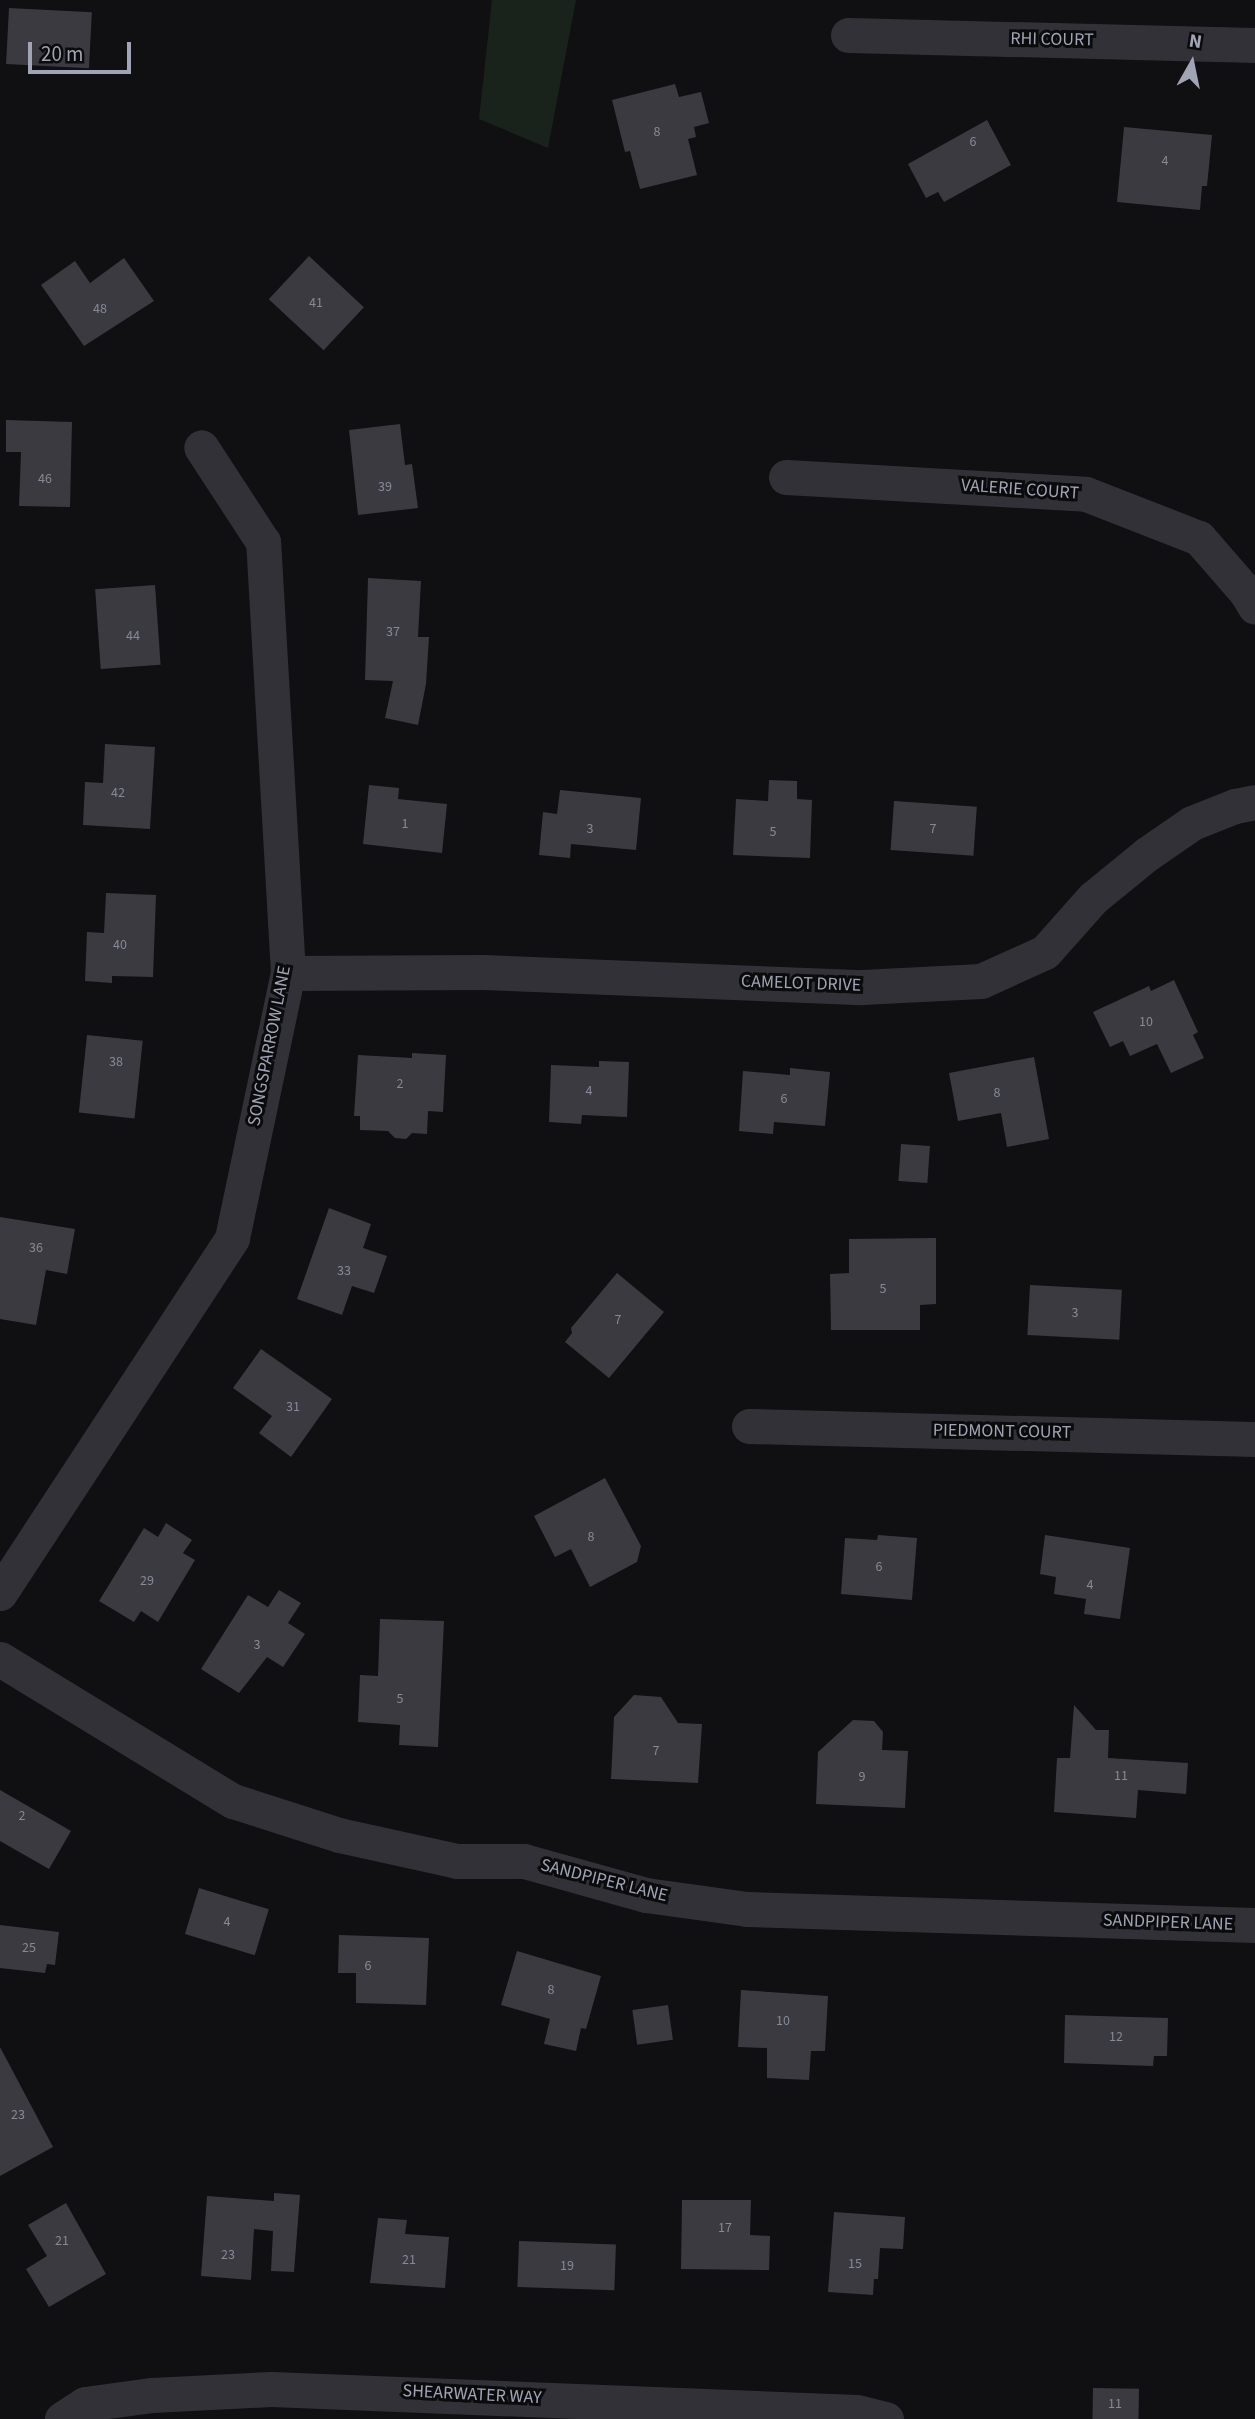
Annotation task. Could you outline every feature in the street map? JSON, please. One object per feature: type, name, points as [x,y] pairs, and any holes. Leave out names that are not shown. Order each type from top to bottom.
[{"type":"street","name":"RHI COURT","points":[[848,35],[1255,45]]},
{"type":"street","name":"SONGSPARROW LANE","points":[[0,1593],[232,1238],[288,973],[263,542],[201,447]]},
{"type":"street","name":"VALERIE COURT","points":[[786,477],[1086,494],[1199,538],[1255,607]]},
{"type":"street","name":"CAMELOT DRIVE","points":[[288,973],[482,972],[863,987],[981,982],[1045,952],[1093,898],[1147,853],[1192,823],[1235,806],[1255,802]]},
{"type":"street","name":"PIEDMONT COURT","points":[[749,1426],[1255,1438]]},
{"type":"street","name":"SANDPIPER LANE","points":[[0,1659],[233,1801],[339,1835],[457,1861],[524,1860],[646,1895],[747,1909],[1255,1925]]},
{"type":"street","name":"SHEARWATER WAY","points":[[62,2419],[85,2404],[152,2395],[271,2389],[857,2412],[886,2419]]},
{"type":"shaded area","points":[[492,0],[576,0],[548,148],[479,119]]},
{"type":"building","points":[[9,8],[92,12],[89,68],[6,64]]},
{"type":"building","points":[[675,84],[679,97],[701,92],[709,123],[694,127],[696,137],[688,139],[697,175],[640,189],[630,151],[625,152],[612,100]]},
{"type":"building","points":[[987,120],[1011,165],[944,202],[938,192],[926,198],[908,164]]},
{"type":"building","points":[[1124,127],[1212,135],[1207,186],[1202,186],[1200,210],[1117,202]]},
{"type":"building","points":[[309,256],[364,307],[324,350],[269,299]]},
{"type":"building","points":[[124,258],[154,301],[84,346],[41,285],[75,261],[90,283]]},
{"type":"building","points":[[6,420],[72,422],[70,507],[19,506],[21,452],[6,452]]},
{"type":"building","points":[[400,424],[405,465],[412,464],[418,508],[358,515],[349,430]]},
{"type":"building","points":[[368,578],[421,581],[418,637],[429,637],[426,684],[418,725],[385,718],[393,681],[365,680]]},
{"type":"building","points":[[155,585],[161,665],[101,669],[95,589]]},
{"type":"building","points":[[105,744],[155,747],[150,829],[83,825],[85,782],[103,783]]},
{"type":"building","points":[[769,780],[797,781],[797,799],[812,800],[810,858],[733,855],[736,799],[768,801]]},
{"type":"building","points":[[369,785],[399,788],[398,799],[447,804],[442,853],[363,844]]},
{"type":"building","points":[[560,790],[641,798],[636,850],[571,844],[570,858],[539,855],[543,812],[557,814]]},
{"type":"building","points":[[894,801],[977,807],[973,856],[891,850]]},
{"type":"building","points":[[106,893],[156,895],[153,977],[112,976],[112,983],[85,981],[87,932],[104,933]]},
{"type":"building","points":[[1174,980],[1198,1032],[1193,1035],[1204,1058],[1171,1073],[1157,1044],[1130,1056],[1123,1041],[1110,1047],[1093,1012],[1149,986],[1151,991]]},
{"type":"building","points":[[87,1035],[143,1041],[135,1118],[79,1113]]},
{"type":"building","points":[[412,1053],[446,1055],[443,1112],[428,1111],[427,1134],[412,1133],[406,1139],[395,1138],[388,1131],[360,1130],[360,1116],[354,1116],[358,1055],[412,1058]]},
{"type":"building","points":[[1034,1057],[1049,1139],[1007,1147],[1001,1113],[958,1121],[949,1073]]},
{"type":"building","points":[[599,1061],[629,1062],[627,1117],[582,1115],[581,1124],[549,1122],[551,1065],[599,1067]]},
{"type":"building","points":[[790,1068],[830,1072],[825,1126],[774,1122],[773,1134],[739,1131],[743,1071],[790,1075]]},
{"type":"building","points":[[901,1144],[930,1146],[927,1183],[898,1181]]},
{"type":"building","points":[[329,1208],[371,1224],[363,1248],[387,1256],[374,1293],[352,1286],[342,1315],[297,1299]]},
{"type":"building","points":[[0,1217],[75,1229],[67,1274],[46,1270],[36,1325],[0,1319]]},
{"type":"building","points":[[936,1238],[936,1304],[920,1305],[920,1330],[831,1330],[830,1274],[849,1273],[849,1239]]},
{"type":"building","points":[[617,1273],[664,1312],[609,1378],[565,1342],[572,1333],[571,1328]]},
{"type":"building","points":[[1030,1285],[1122,1290],[1119,1340],[1027,1335]]},
{"type":"building","points":[[261,1349],[332,1399],[291,1457],[259,1433],[272,1416],[233,1388]]},
{"type":"building","points":[[605,1478],[641,1546],[637,1562],[590,1587],[571,1549],[555,1557],[534,1516]]},
{"type":"building","points":[[166,1523],[192,1540],[183,1553],[195,1560],[158,1622],[141,1611],[134,1622],[99,1601],[144,1528],[158,1537]]},
{"type":"building","points":[[878,1535],[917,1538],[912,1600],[841,1594],[845,1538],[877,1540]]},
{"type":"building","points":[[1045,1535],[1130,1548],[1120,1619],[1084,1614],[1086,1599],[1054,1594],[1056,1577],[1040,1574]]},
{"type":"building","points":[[279,1590],[301,1603],[288,1623],[305,1634],[283,1667],[267,1657],[239,1693],[201,1669],[248,1595],[268,1607]]},
{"type":"building","points":[[380,1619],[444,1621],[438,1747],[399,1745],[400,1725],[358,1722],[360,1675],[378,1676]]},
{"type":"building","points":[[634,1695],[661,1697],[678,1723],[702,1724],[698,1783],[611,1779],[614,1717]]},
{"type":"building","points":[[1074,1705],[1096,1730],[1109,1730],[1108,1758],[1188,1763],[1186,1794],[1138,1790],[1136,1818],[1054,1812],[1057,1758],[1070,1758]]},
{"type":"building","points":[[853,1720],[874,1721],[883,1732],[882,1750],[908,1751],[905,1808],[816,1804],[818,1752]]},
{"type":"building","points":[[0,1790],[71,1831],[49,1869],[0,1841]]},
{"type":"building","points":[[199,1888],[269,1909],[255,1955],[185,1934]]},
{"type":"building","points":[[0,1925],[59,1932],[55,1965],[47,1964],[45,1973],[0,1968]]},
{"type":"building","points":[[339,1935],[429,1938],[426,2005],[356,2003],[356,1973],[338,1973]]},
{"type":"building","points":[[517,1951],[601,1976],[586,2029],[581,2028],[576,2051],[544,2044],[550,2019],[501,2005]]},
{"type":"building","points":[[741,1990],[828,1996],[825,2051],[811,2051],[809,2080],[767,2078],[767,2048],[738,2047]]},
{"type":"building","points":[[668,2005],[673,2040],[637,2045],[632,2010]]},
{"type":"building","points":[[1065,2015],[1168,2018],[1167,2056],[1154,2056],[1153,2066],[1064,2063]]},
{"type":"building","points":[[0,2047],[53,2147],[0,2176]]},
{"type":"building","points":[[274,2193],[300,2195],[294,2272],[271,2271],[273,2231],[254,2229],[251,2280],[201,2276],[207,2196],[274,2201]]},
{"type":"building","points":[[682,2200],[751,2200],[750,2235],[770,2236],[769,2270],[681,2269]]},
{"type":"building","points":[[66,2203],[106,2274],[49,2307],[26,2269],[47,2256],[28,2225]]},
{"type":"building","points":[[834,2212],[905,2217],[903,2249],[880,2248],[878,2279],[874,2279],[873,2295],[828,2292]]},
{"type":"building","points":[[378,2218],[407,2220],[405,2234],[449,2237],[445,2288],[370,2283]]},
{"type":"building","points":[[519,2241],[616,2244],[614,2290],[517,2287]]},
{"type":"building","points":[[1093,2388],[1139,2389],[1138,2419],[1092,2419]]}]
